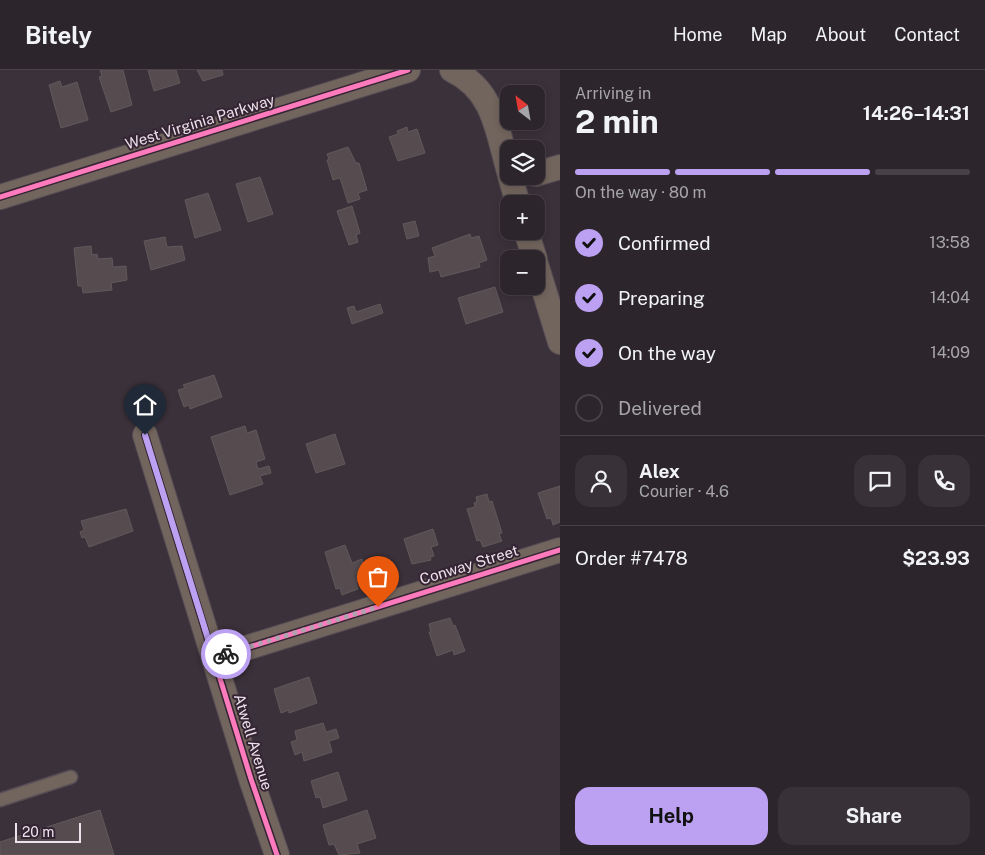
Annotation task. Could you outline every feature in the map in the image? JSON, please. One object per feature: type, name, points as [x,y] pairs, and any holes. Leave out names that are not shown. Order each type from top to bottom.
[{"type":"street","name":"West Virginia Parkway","points":[[0,197],[408,70]]},
{"type":"street","points":[[459,74],[482,92],[501,140]]},
{"type":"street","points":[[545,171],[560,167]]},
{"type":"street","points":[[545,293],[560,342]]},
{"type":"street","name":"Atwell Avenue","points":[[145,435],[274,854]]},
{"type":"street","name":"Conway Street","points":[[214,658],[560,550]]},
{"type":"lane","points":[[0,800],[71,777]]},
{"type":"building","points":[[100,70],[123,70],[132,105],[111,112],[99,77],[102,76]]},
{"type":"building","points":[[148,70],[176,70],[180,83],[154,91]]},
{"type":"building","points":[[197,70],[222,70],[223,75],[203,81]]},
{"type":"building","points":[[60,81],[62,87],[77,82],[88,120],[61,128],[49,85]]},
{"type":"building","points":[[407,127],[408,132],[417,129],[425,153],[398,161],[389,137],[398,134],[397,131]]},
{"type":"building","points":[[348,147],[356,163],[359,163],[367,190],[358,193],[360,199],[348,203],[340,178],[333,180],[327,154]]},
{"type":"building","points":[[260,177],[273,214],[248,222],[236,184]]},
{"type":"building","points":[[208,193],[221,230],[195,238],[185,200]]},
{"type":"building","points":[[352,206],[360,233],[356,235],[358,242],[349,245],[337,211]]},
{"type":"building","points":[[415,221],[419,236],[407,239],[403,224]]},
{"type":"building","points":[[470,234],[471,238],[479,236],[487,260],[479,263],[480,267],[441,277],[439,270],[430,272],[428,258],[435,256],[432,248]]},
{"type":"building","points":[[165,237],[167,247],[182,246],[185,260],[151,270],[144,241]]},
{"type":"building","points":[[91,246],[92,255],[97,254],[98,259],[112,258],[113,267],[126,266],[127,280],[111,283],[112,290],[83,293],[82,286],[78,286],[74,248]]},
{"type":"building","points":[[495,287],[503,312],[466,324],[458,298]]},
{"type":"building","points":[[380,304],[383,313],[352,324],[347,308],[354,306],[356,312]]},
{"type":"building","points":[[214,375],[222,397],[190,409],[189,405],[184,407],[178,390],[185,388],[183,385]]},
{"type":"building","points":[[245,426],[247,433],[256,430],[265,459],[256,462],[258,469],[269,466],[271,473],[260,476],[263,484],[230,495],[211,437]]},
{"type":"building","points":[[335,434],[345,464],[316,473],[306,444]]},
{"type":"building","points":[[560,486],[560,522],[553,525],[551,518],[547,519],[538,493]]},
{"type":"building","points":[[487,494],[489,502],[492,501],[502,533],[499,534],[502,541],[483,547],[480,540],[477,541],[467,509],[475,507],[476,497]]},
{"type":"building","points":[[126,509],[133,531],[89,547],[85,537],[82,538],[80,532],[84,530],[81,521]]},
{"type":"building","points":[[433,529],[438,545],[431,547],[434,556],[430,557],[431,560],[412,564],[404,539]]},
{"type":"building","points":[[345,545],[352,563],[362,559],[368,576],[356,582],[358,589],[342,595],[340,588],[336,589],[325,552]]},
{"type":"building","points":[[450,618],[453,626],[455,625],[465,651],[454,655],[453,650],[437,656],[429,632],[431,632],[429,624]]},
{"type":"building","points":[[309,677],[317,703],[289,713],[289,710],[281,713],[274,689]]},
{"type":"building","points":[[323,723],[326,732],[336,729],[339,738],[329,741],[332,752],[304,761],[302,752],[295,755],[291,742],[297,740],[295,731]]},
{"type":"building","points":[[338,772],[347,800],[323,808],[320,797],[316,798],[311,781]]},
{"type":"building","points":[[100,810],[114,855],[0,855],[0,842]]},
{"type":"building","points":[[367,810],[376,838],[357,844],[360,853],[339,855],[334,844],[329,845],[323,825]]},
{"type":"cycle path","points":[[0,197],[408,70]]},
{"type":"cycle path","points":[[145,435],[251,779],[277,855]]},
{"type":"cycle path","points":[[214,658],[560,550]]},
{"type":"way so far","points":[[226,654],[378,607]]},
{"type":"route","points":[[145,435],[214,658],[226,654]]}]
